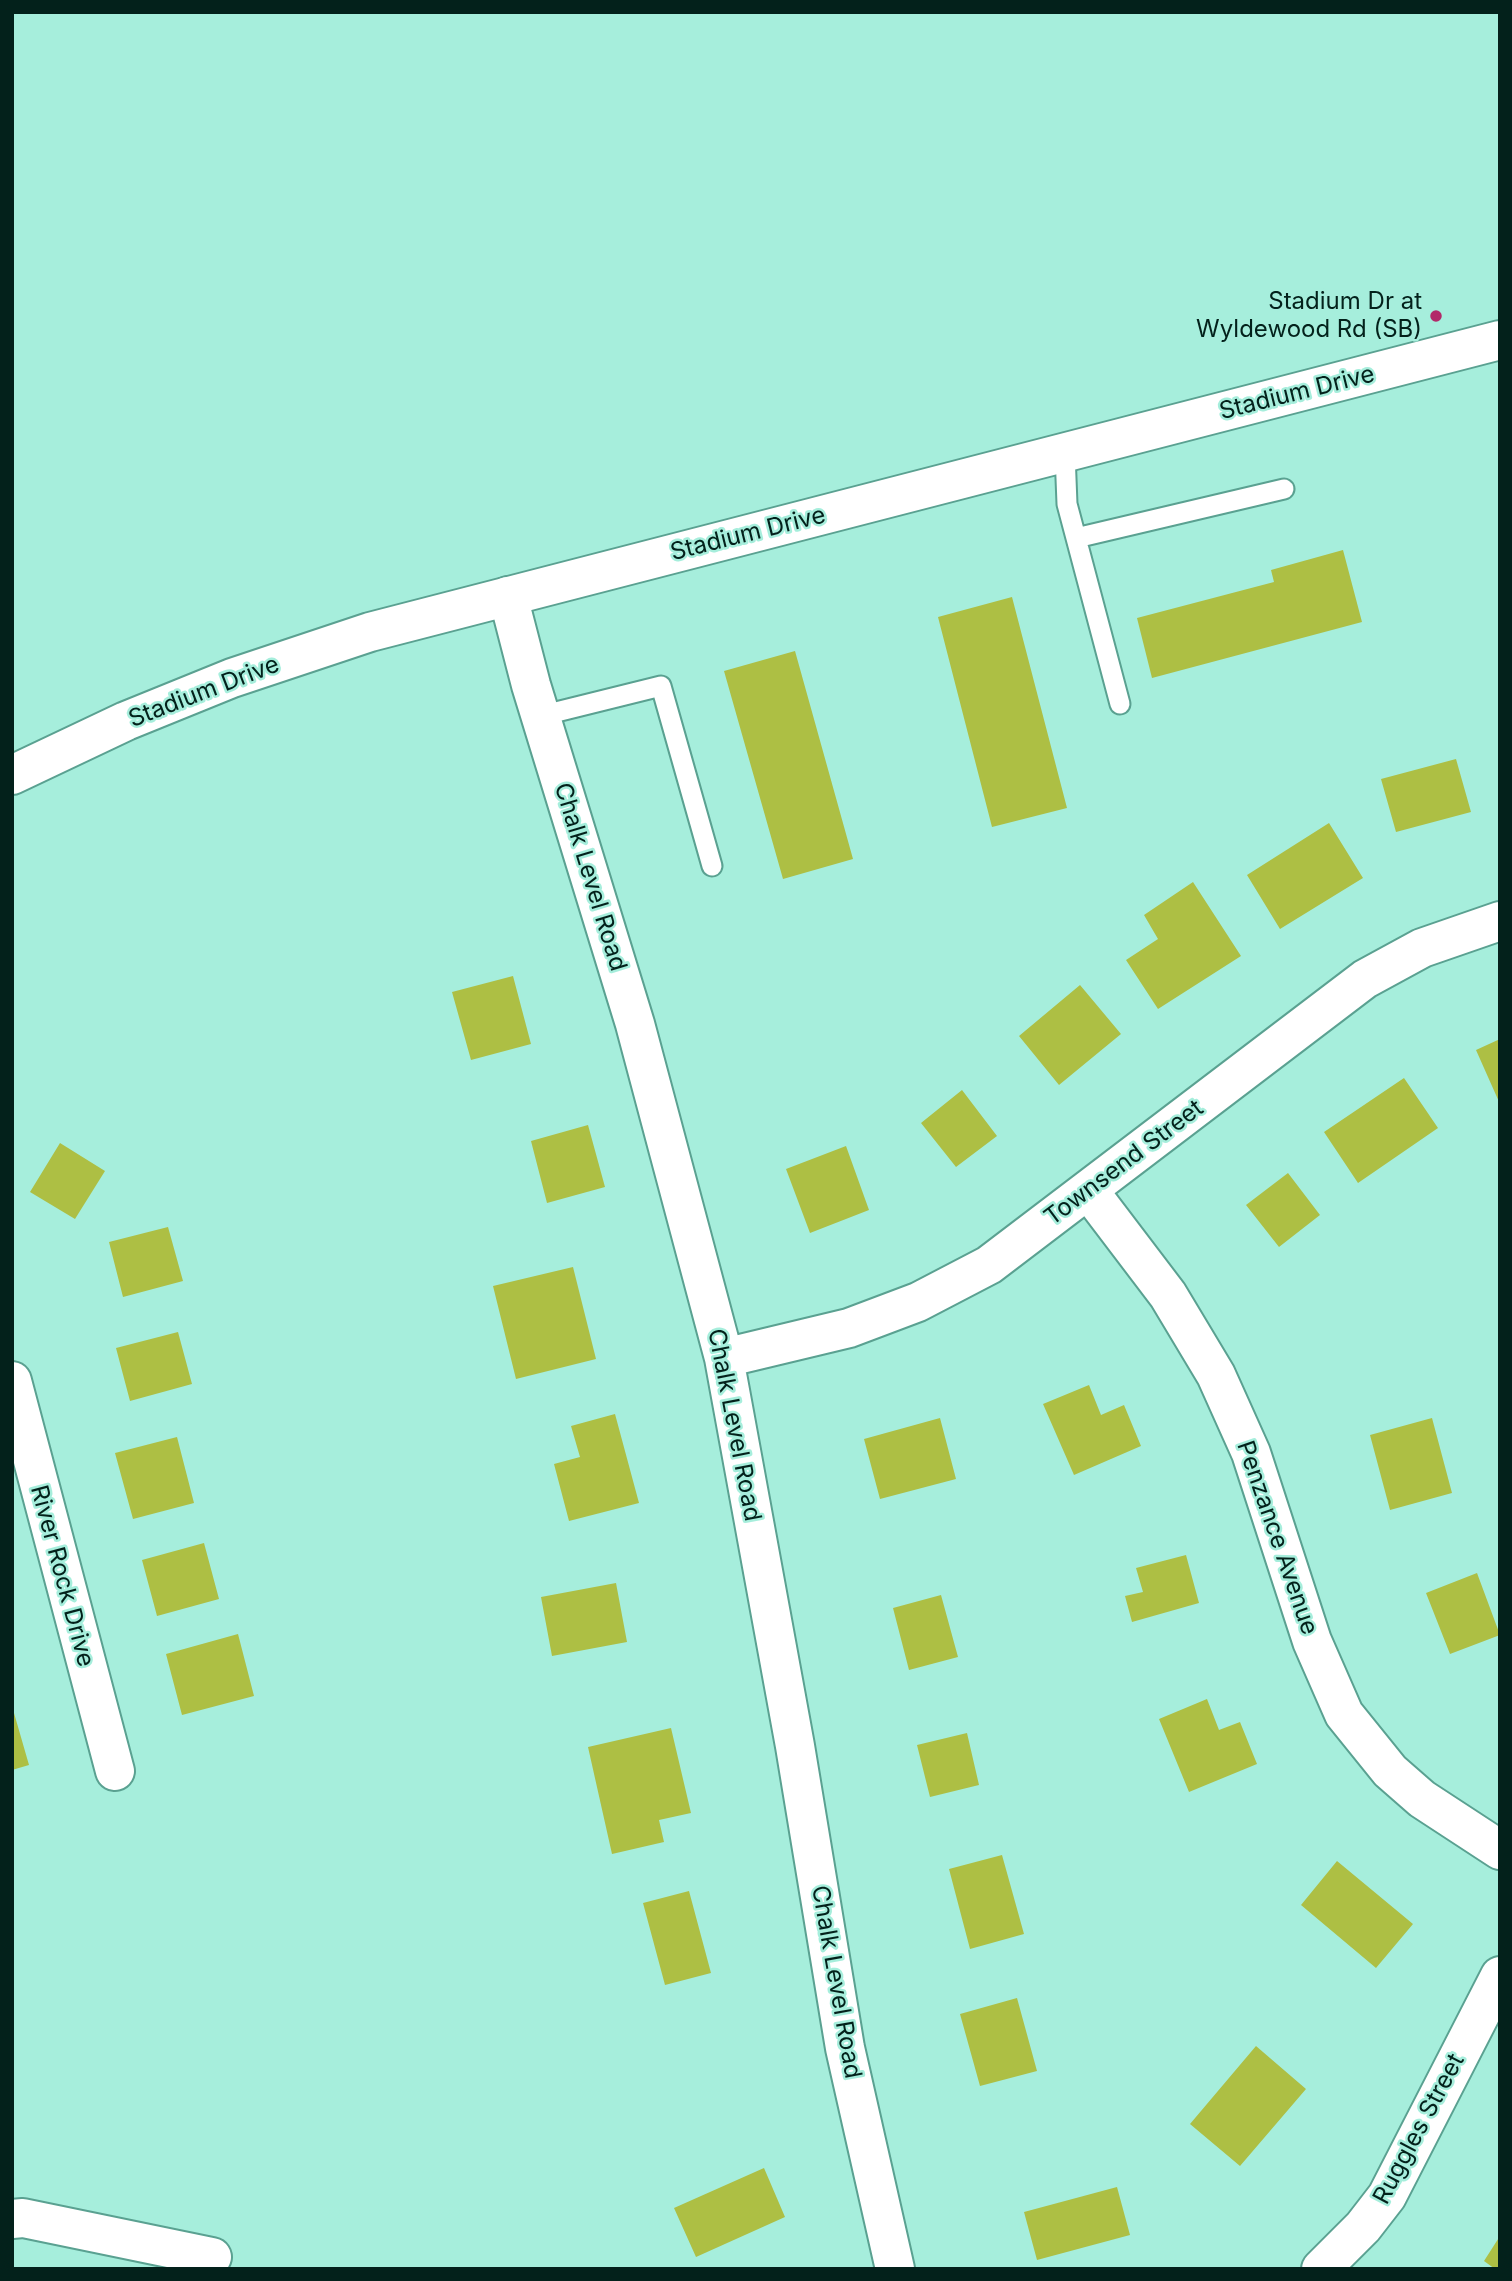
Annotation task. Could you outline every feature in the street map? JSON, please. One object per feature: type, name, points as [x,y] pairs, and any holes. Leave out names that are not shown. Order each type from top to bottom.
[{"type":"street","name":"Stadium Drive","points":[[12,775],[126,721],[232,678],[370,632],[1500,340]]},
{"type":"street","name":"Chalk Level Road","points":[[508,596],[540,716],[635,1024],[724,1358],[796,1745],[845,2048],[895,2269]]},
{"type":"street","name":"Townsend Street","points":[[724,1358],[849,1328],[918,1302],[989,1265],[1365,979],[1422,948],[1500,921]]},
{"type":"street","name":"Penzance Avenue","points":[[1089,1191],[1168,1295],[1216,1375],[1251,1453],[1312,1641],[1344,1714],[1372,1751],[1414,1792],[1500,1850]]},
{"type":"street","name":"River Rock Drive","points":[[12,1381],[27,1507],[115,1771]]},
{"type":"street","name":"Ruggles Street","points":[[1321,2269],[1363,2227],[1387,2196],[1500,1976]]},
{"type":"street","points":[[12,2219],[23,2218],[212,2257]]},
{"type":"lane","points":[[1065,453],[1067,504],[1120,704]]},
{"type":"lane","points":[[1076,538],[1284,489]]},
{"type":"lane","points":[[540,716],[661,686],[712,866]]},
{"type":"building","points":[[1343,550],[1362,622],[1152,678],[1137,618],[1274,582],[1271,570]]},
{"type":"building","points":[[1012,597],[1067,808],[992,827],[938,617]]},
{"type":"building","points":[[795,651],[853,859],[783,879],[724,671]]},
{"type":"building","points":[[1456,759],[1471,812],[1396,832],[1381,779]]},
{"type":"building","points":[[1329,823],[1363,878],[1280,929],[1247,875]]},
{"type":"building","points":[[1193,882],[1241,956],[1158,1009],[1126,960],[1158,939],[1144,915]]},
{"type":"building","points":[[513,976],[531,1044],[471,1060],[452,992]]},
{"type":"building","points":[[1080,985],[1121,1034],[1059,1085],[1019,1036]]},
{"type":"building","points":[[1500,1039],[1500,1104],[1476,1050]]},
{"type":"building","points":[[1404,1078],[1438,1128],[1358,1183],[1324,1132]]},
{"type":"building","points":[[962,1090],[997,1136],[956,1167],[921,1123]]},
{"type":"building","points":[[588,1125],[605,1187],[547,1203],[531,1141]]},
{"type":"building","points":[[60,1143],[105,1171],[75,1219],[30,1192]]},
{"type":"building","points":[[846,1146],[869,1210],[810,1233],[786,1169]]},
{"type":"building","points":[[1288,1173],[1320,1215],[1279,1247],[1246,1205]]},
{"type":"building","points":[[168,1227],[183,1281],[123,1297],[109,1242]]},
{"type":"building","points":[[573,1267],[596,1359],[516,1379],[493,1286]]},
{"type":"building","points":[[178,1332],[192,1384],[130,1401],[116,1348]]},
{"type":"building","points":[[1089,1385],[1101,1415],[1124,1405],[1141,1446],[1074,1475],[1043,1404]]},
{"type":"building","points":[[615,1414],[639,1503],[569,1521],[554,1464],[580,1457],[571,1426]]},
{"type":"building","points":[[940,1418],[956,1479],[880,1499],[864,1439]]},
{"type":"building","points":[[1432,1418],[1452,1493],[1390,1510],[1370,1435]]},
{"type":"building","points":[[177,1437],[194,1503],[133,1519],[115,1453]]},
{"type":"building","points":[[204,1543],[219,1599],[157,1616],[142,1560]]},
{"type":"building","points":[[1186,1555],[1199,1603],[1132,1622],[1125,1596],[1143,1592],[1136,1568]]},
{"type":"building","points":[[1477,1573],[1500,1635],[1450,1654],[1426,1593]]},
{"type":"building","points":[[616,1583],[627,1642],[552,1656],[541,1597]]},
{"type":"building","points":[[941,1595],[958,1657],[909,1670],[893,1608]]},
{"type":"building","points":[[238,1634],[254,1696],[182,1715],[166,1654]]},
{"type":"building","points":[[1207,1699],[1219,1730],[1240,1722],[1257,1764],[1189,1792],[1159,1719]]},
{"type":"building","points":[[12,1706],[29,1765],[12,1770]]},
{"type":"building","points":[[671,1728],[691,1813],[659,1820],[664,1842],[612,1854],[588,1747]]},
{"type":"building","points":[[967,1733],[979,1785],[930,1797],[917,1745]]},
{"type":"building","points":[[1002,1855],[1024,1934],[970,1949],[949,1869]]},
{"type":"building","points":[[1337,1861],[1413,1924],[1376,1968],[1301,1905]]},
{"type":"building","points":[[689,1891],[711,1973],[665,1985],[643,1903]]},
{"type":"building","points":[[1017,1998],[1037,2071],[980,2086],[960,2014]]},
{"type":"building","points":[[1256,2046],[1306,2089],[1240,2166],[1190,2124]]},
{"type":"building","points":[[764,2168],[785,2217],[696,2257],[674,2208]]},
{"type":"building","points":[[1117,2187],[1130,2235],[1037,2260],[1024,2212]]},
{"type":"building","points":[[1500,2236],[1500,2269],[1495,2269],[1484,2261]]},
{"type":"place","name":"Stadium Dr at Wyldewood Rd (SB)","points":[[1436,316]]}]
